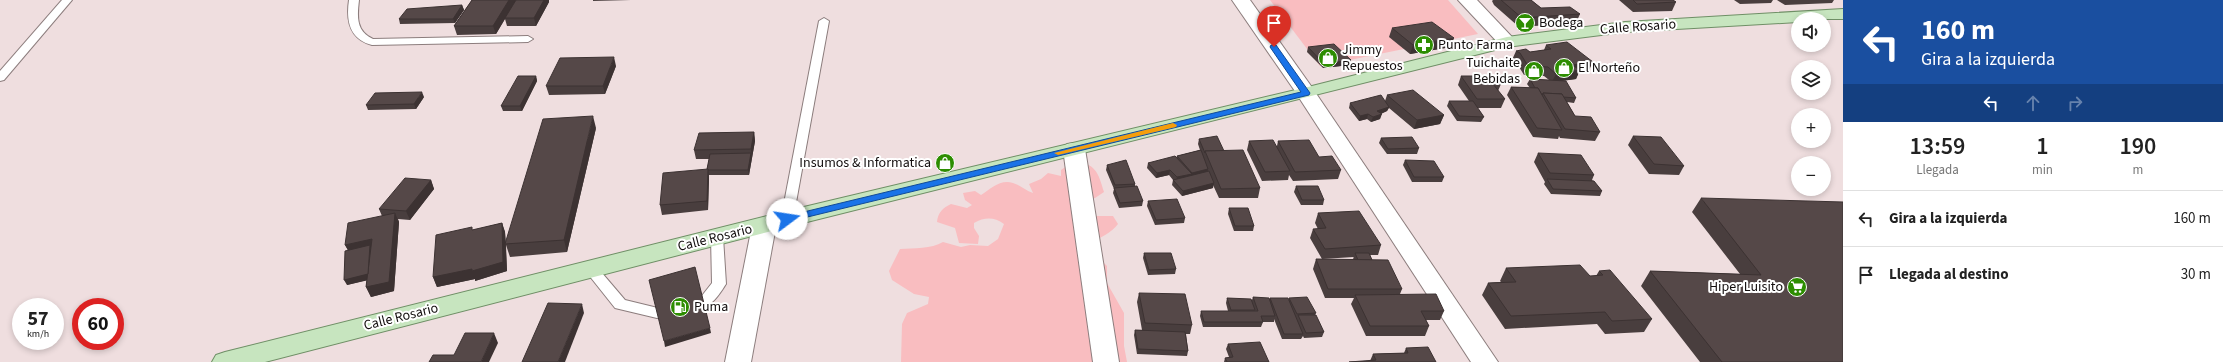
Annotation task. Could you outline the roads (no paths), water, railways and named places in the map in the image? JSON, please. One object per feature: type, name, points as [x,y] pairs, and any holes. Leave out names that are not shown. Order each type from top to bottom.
[{"type":"main road","name":"Calle Rosario","points":[[225,362],[787,219],[1306,93],[1507,42],[1625,26],[1843,14]]},
{"type":"street","points":[[1242,0],[1306,93],[1485,362]]},
{"type":"street","points":[[1467,0],[1507,42]]},
{"type":"street","points":[[1074,149],[1106,362]]},
{"type":"street","points":[[738,362],[764,226]]},
{"type":"lane","points":[[0,78],[67,0]]},
{"type":"lane","points":[[354,0],[354,30],[361,38],[372,42],[528,39]]},
{"type":"lane","points":[[787,219],[824,21]]},
{"type":"lane","points":[[704,302],[719,284],[717,237]]},
{"type":"lane","points":[[591,269],[620,304],[657,313]]},
{"type":"place","name":"Bodega","points":[[1525,23]]},
{"type":"place","name":"Punto Farma","points":[[1424,45]]},
{"type":"place","name":"Jimmy Repuestos","points":[[1328,58]]},
{"type":"place","name":"El Norteño","points":[[1564,68]]},
{"type":"place","name":"Tuichaite Bebidas","points":[[1534,71]]},
{"type":"place","name":"Insumos & Informatica","points":[[945,163]]},
{"type":"place","name":"Hiper Luisito","points":[[1797,287]]},
{"type":"place","name":"Puma","points":[[680,307]]}]
